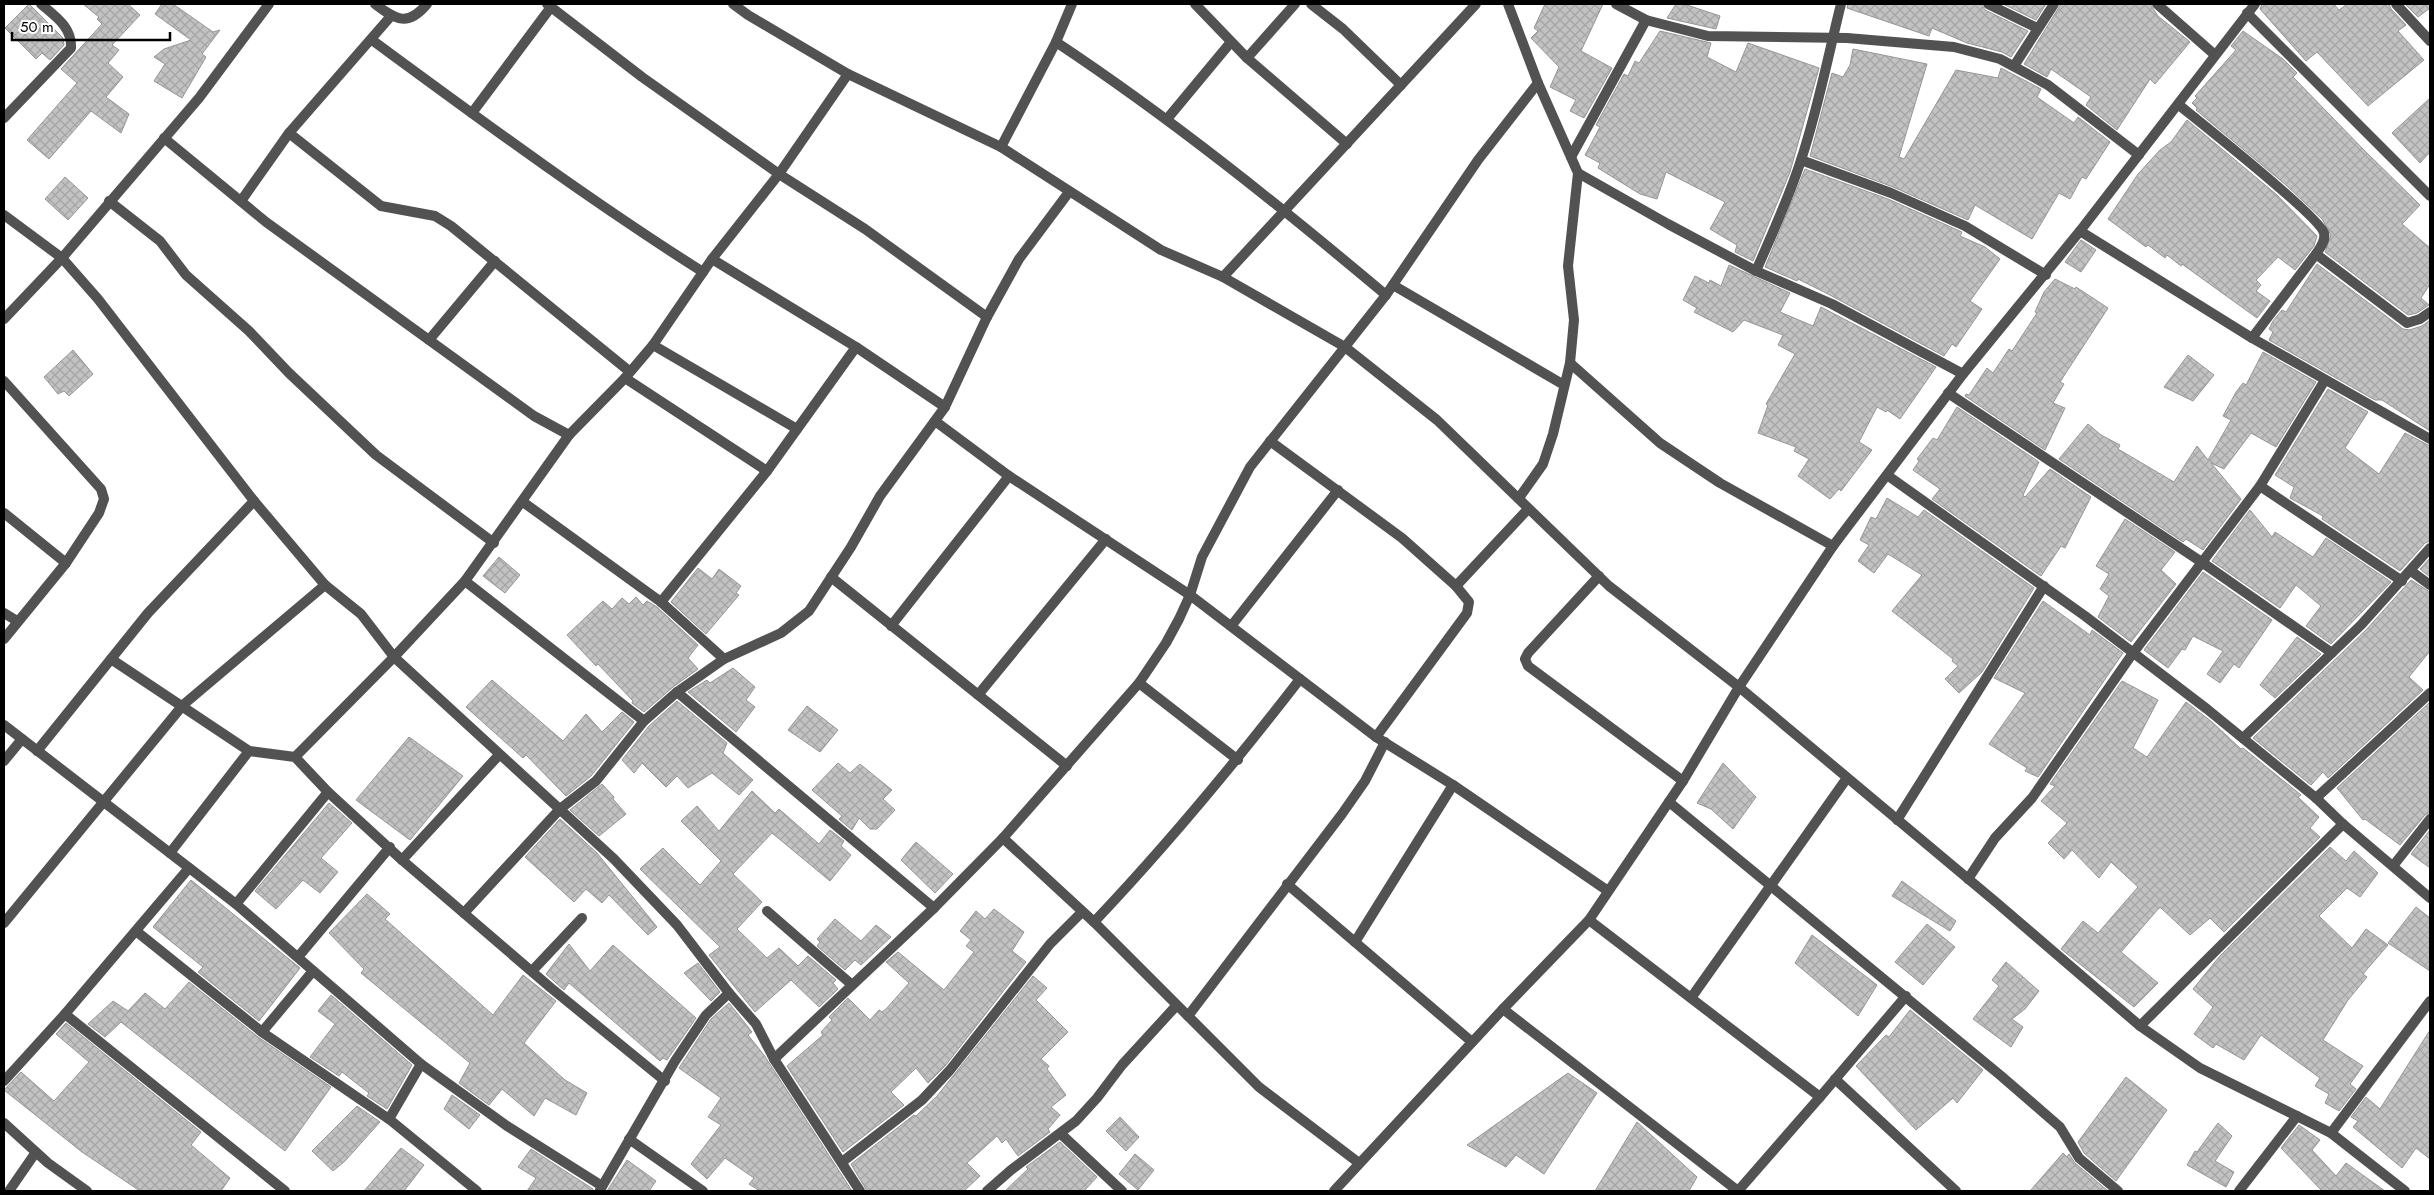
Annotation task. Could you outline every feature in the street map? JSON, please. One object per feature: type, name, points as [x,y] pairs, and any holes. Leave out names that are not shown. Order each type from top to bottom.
[{"type":"street","points":[[4,118],[71,48],[72,37],[65,25],[41,4]]},
{"type":"street","points":[[4,320],[62,258],[199,98],[269,4]]},
{"type":"street","points":[[374,4],[391,16],[407,20],[418,14],[427,4]]},
{"type":"street","points":[[732,4],[848,74],[1001,147],[1161,250],[1223,277],[1346,347],[1437,420],[1599,576],[1739,687],[1968,878],[2140,1026],[2200,1068],[2331,1133],[2405,1191]]},
{"type":"street","points":[[1001,147],[1056,42],[1072,4]]},
{"type":"street","points":[[1195,4],[1246,58],[1347,144]]},
{"type":"street","points":[[1246,58],[1295,4]]},
{"type":"street","points":[[1311,4],[1343,30],[1401,85]]},
{"type":"street","points":[[1223,277],[1476,4]]},
{"type":"street","points":[[1508,4],[1538,83],[1578,173],[1568,266],[1574,320],[1570,363],[1553,434],[1543,464],[1519,498]]},
{"type":"street","points":[[1616,4],[1646,20],[1708,36],[1833,38],[1954,47],[2000,60],[2048,85],[2139,155]]},
{"type":"street","points":[[1756,271],[1791,190],[1801,160],[1823,84],[1841,4]]},
{"type":"street","points":[[1988,4],[2037,28]]},
{"type":"street","points":[[2014,66],[2054,4]]},
{"type":"street","points":[[2157,4],[2216,55]]},
{"type":"street","points":[[1339,1190],[1360,1163],[1472,1042],[1589,920],[1683,781],[1739,687],[1832,546],[1948,393],[2080,231],[2255,4]]},
{"type":"street","points":[[2396,4],[2430,40]]},
{"type":"street","points":[[472,113],[549,5],[642,77],[779,174],[865,229],[987,317]]},
{"type":"street","points":[[2248,13],[2430,196]]},
{"type":"street","points":[[241,201],[289,133],[391,16]]},
{"type":"street","points":[[1571,157],[1646,20]]},
{"type":"street","points":[[372,40],[642,233],[703,272]]},
{"type":"street","points":[[1056,42],[1167,119],[1285,210],[1386,295]]},
{"type":"street","points":[[1167,119],[1231,42]]},
{"type":"street","points":[[295,757],[466,581],[569,435],[653,345],[712,259],[779,174],[848,74]]},
{"type":"street","points":[[774,1059],[851,984],[934,908],[1003,838],[1139,683],[1166,643],[1190,595],[1202,557],[1250,466],[1386,295],[1478,160],[1538,83]]},
{"type":"street","points":[[2179,105],[2286,195],[2320,226],[2324,233],[2324,241],[2316,254],[2252,338]]},
{"type":"street","points":[[289,133],[381,206],[435,216],[451,226],[495,261],[627,374],[767,470]]},
{"type":"street","points":[[164,138],[266,222],[534,416],[569,435]]},
{"type":"street","points":[[1801,160],[1891,193],[1965,226],[2046,274]]},
{"type":"street","points":[[1578,173],[1756,271],[1832,304],[1963,374]]},
{"type":"street","points":[[464,913],[560,809],[596,781],[644,721],[676,692],[724,659],[773,637],[809,611],[851,547],[880,496],[945,407],[987,317],[1018,259],[1069,192]]},
{"type":"street","points":[[109,201],[145,227],[160,241],[186,275],[249,331],[289,374],[376,455],[494,543]]},
{"type":"street","points":[[4,215],[62,258],[98,299],[254,501],[325,585],[361,614],[394,657],[614,859],[677,925],[729,993],[756,1024],[774,1059],[860,1191]]},
{"type":"street","points":[[2080,231],[2252,338],[2430,439]]},
{"type":"street","points":[[2316,254],[2407,322],[2420,319],[2430,312]]},
{"type":"street","points":[[712,259],[856,347],[945,407]]},
{"type":"street","points":[[429,340],[495,261]]},
{"type":"street","points":[[1393,285],[1564,384]]},
{"type":"street","points":[[653,345],[797,429]]},
{"type":"street","points":[[661,602],[767,470],[856,347]]},
{"type":"street","points":[[1570,363],[1660,443],[1720,483],[1832,546]]},
{"type":"street","points":[[1968,878],[1996,838],[2032,798],[2134,653],[2260,486],[2325,380]]},
{"type":"street","points":[[4,381],[100,489],[104,499],[99,513],[66,563],[4,639]]},
{"type":"street","points":[[1948,393],[2203,563],[2332,653]]},
{"type":"street","points":[[935,421],[1010,476],[1190,595],[1232,625],[1380,739],[1453,785],[1608,891]]},
{"type":"street","points":[[1188,1016],[1365,781],[1380,739],[1467,613],[1469,602],[1456,586],[1402,538],[1270,440]]},
{"type":"street","points":[[1886,475],[2044,586],[2134,653],[2316,798],[2343,824],[2430,898]]},
{"type":"street","points":[[892,626],[1010,476]]},
{"type":"street","points":[[2260,486],[2402,581]]},
{"type":"street","points":[[1232,625],[1338,490]]},
{"type":"street","points":[[37,751],[148,613],[254,501]]},
{"type":"street","points":[[523,502],[661,602],[724,659]]},
{"type":"street","points":[[1456,586],[1528,509]]},
{"type":"street","points":[[4,513],[66,563]]},
{"type":"street","points":[[978,695],[1106,539]]},
{"type":"street","points":[[2243,738],[2332,653],[2402,581],[2430,548]]},
{"type":"street","points":[[2411,571],[2430,585]]},
{"type":"street","points":[[1599,576],[1528,653],[1525,659],[1528,666],[1683,781]]},
{"type":"street","points":[[831,577],[1066,766]]},
{"type":"street","points":[[466,581],[644,721]]},
{"type":"street","points":[[4,923],[183,705],[325,585]]},
{"type":"street","points":[[1897,820],[2044,586]]},
{"type":"street","points":[[4,613],[17,621]]},
{"type":"street","points":[[111,659],[249,750],[295,757],[328,792],[402,860],[532,972],[665,1081]]},
{"type":"street","points":[[1094,922],[1151,862],[1238,760],[1300,679]]},
{"type":"street","points":[[1139,683],[1238,760]]},
{"type":"street","points":[[676,692],[934,908]]},
{"type":"street","points":[[2316,798],[2430,693]]},
{"type":"street","points":[[4,725],[236,904],[420,1064],[507,1126],[601,1188],[665,1081],[675,1060],[706,1015],[729,993]]},
{"type":"street","points":[[4,761],[22,740]]},
{"type":"street","points":[[170,853],[249,750]]},
{"type":"street","points":[[402,860],[499,755]]},
{"type":"street","points":[[1691,998],[1847,778]]},
{"type":"street","points":[[1355,942],[1453,785]]},
{"type":"street","points":[[236,904],[328,792]]},
{"type":"street","points":[[1669,802],[1906,996],[2060,1127],[2079,1158],[2118,1191]]},
{"type":"street","points":[[2393,866],[2430,819]]},
{"type":"street","points":[[2140,1026],[2343,824]]},
{"type":"street","points":[[1003,838],[1094,922],[1259,1088],[1360,1163]]},
{"type":"street","points":[[298,957],[390,847]]},
{"type":"street","points":[[4,1081],[136,932],[188,868]]},
{"type":"street","points":[[1287,884],[1472,1042]]},
{"type":"street","points":[[767,911],[851,984]]},
{"type":"street","points":[[842,1162],[922,1100],[950,1070],[1050,944],[1082,912]]},
{"type":"street","points":[[532,972],[582,918]]},
{"type":"street","points":[[1589,920],[1820,1097]]},
{"type":"street","points":[[136,932],[262,1032],[389,1119],[477,1191]]},
{"type":"street","points":[[262,1032],[312,971]]},
{"type":"street","points":[[1503,1009],[1738,1191],[1906,996]]},
{"type":"street","points":[[2331,1133],[2430,1001]]},
{"type":"street","points":[[987,1191],[1011,1170],[1061,1134],[1097,1098],[1122,1065],[1176,1006]]},
{"type":"street","points":[[65,1014],[285,1191]]},
{"type":"street","points":[[389,1119],[420,1064]]},
{"type":"street","points":[[1835,1079],[1956,1191]]},
{"type":"street","points":[[2240,1191],[2297,1116]]},
{"type":"street","points":[[4,1123],[36,1152],[86,1191]]},
{"type":"street","points":[[1061,1134],[1122,1191]]},
{"type":"street","points":[[629,1139],[703,1191]]},
{"type":"street","points":[[9,1191],[36,1152]]},
{"type":"building","points":[[29,4],[63,38],[64,45],[50,60],[42,53],[36,59],[5,28]]},
{"type":"building","points":[[83,4],[128,4],[140,15],[112,45],[119,50],[108,63],[123,77],[106,97],[129,114],[121,133],[91,111],[49,159],[27,140],[77,83],[61,69],[102,24],[97,19],[99,17]]},
{"type":"building","points":[[162,4],[173,4],[213,32],[220,30],[202,54],[206,57],[182,98],[154,81],[165,64],[154,57],[164,49],[191,40],[155,14]]},
{"type":"building","points":[[1545,4],[1603,4],[1581,51],[1612,68],[1584,118],[1570,111],[1576,100],[1550,87],[1559,67],[1531,38],[1538,31],[1534,28]]},
{"type":"building","points":[[1676,4],[1684,4],[1720,16],[1716,29],[1667,18]]},
{"type":"building","points":[[1848,4],[1981,4],[1985,10],[2028,31],[2011,57],[2002,52],[1967,43],[1932,28],[1929,36],[1847,8]]},
{"type":"building","points":[[2003,4],[2046,4],[2036,20]]},
{"type":"building","points":[[2061,4],[2150,4],[2158,16],[2190,42],[2155,84],[2150,79],[2117,130],[2086,105],[2091,97],[2051,69],[2047,77],[2024,64]]},
{"type":"building","points":[[2262,4],[2334,4],[2339,10],[2347,4],[2389,4],[2391,9],[2406,25],[2398,31],[2424,60],[2368,106],[2317,52],[2306,61],[2260,9]]},
{"type":"building","points":[[2405,4],[2430,4],[2430,8],[2418,17]]},
{"type":"building","points":[[1660,31],[1711,43],[1707,57],[1736,72],[1748,43],[1819,68],[1790,172],[1753,261],[1735,252],[1737,245],[1710,229],[1725,202],[1666,172],[1657,199],[1640,194],[1598,168],[1600,163],[1585,155],[1600,127],[1596,125],[1624,74],[1628,76],[1635,61],[1639,63]]},
{"type":"building","points":[[2243,31],[2283,59],[2297,73],[2293,77],[2420,205],[2402,224],[2430,248],[2430,284],[2421,298],[2429,305],[2417,313],[2408,315],[2325,252],[2331,235],[2322,219],[2286,185],[2196,110],[2197,108],[2192,103],[2197,98],[2195,96],[2236,50],[2231,46]]},
{"type":"building","points":[[1853,49],[1927,64],[1899,157],[1904,159],[1956,70],[1998,78],[2001,68],[2041,89],[2037,97],[2074,123],[2078,117],[2110,142],[2086,179],[2082,177],[2070,199],[2059,193],[2032,239],[1975,205],[1968,220],[1893,187],[1810,156],[1832,73],[1843,77],[1850,65]]},
{"type":"building","points":[[2430,98],[2430,152],[2420,163],[2392,133]]},
{"type":"building","points":[[2187,120],[2277,195],[2317,236],[2314,246],[2295,270],[2278,257],[2256,280],[2261,285],[2256,291],[2270,301],[2257,318],[2182,264],[2181,266],[2167,255],[2165,258],[2148,245],[2146,247],[2108,219],[2138,174],[2160,150],[2171,142]]},
{"type":"building","points":[[1805,169],[1888,199],[1962,232],[1960,236],[1985,247],[2000,259],[1970,301],[1982,309],[1956,347],[1952,344],[1944,356],[1798,279],[1797,281],[1765,267]]},
{"type":"building","points":[[65,177],[88,198],[68,220],[45,199]]},
{"type":"building","points":[[2081,240],[2096,250],[2081,272],[2065,262]]},
{"type":"building","points":[[2317,264],[2403,329],[2409,330],[2422,326],[2430,320],[2430,431],[2382,400],[2375,400],[2269,340],[2273,332],[2269,329],[2273,321],[2282,310],[2286,312]]},
{"type":"building","points":[[1729,265],[1790,293],[1780,312],[1813,326],[1821,307],[1936,367],[1900,419],[1887,410],[1886,412],[1877,407],[1859,442],[1872,450],[1841,491],[1839,489],[1830,499],[1798,476],[1809,459],[1794,451],[1796,447],[1758,433],[1768,405],[1766,404],[1795,354],[1778,345],[1783,335],[1744,320],[1733,332],[1694,312],[1697,308],[1683,300],[1695,276],[1709,283],[1710,280],[1721,286]]},
{"type":"building","points":[[2055,279],[2075,289],[2076,287],[2108,308],[2060,382],[2064,384],[2053,403],[2065,408],[2045,450],[1965,396],[1966,394],[1969,395],[1987,368],[1993,373],[2009,349],[2012,351],[2037,313],[2035,312],[2044,292]]},
{"type":"building","points":[[73,350],[93,374],[69,396],[64,391],[58,394],[44,377]]},
{"type":"building","points":[[2263,352],[2316,382],[2276,447],[2251,433],[2224,469],[2211,463],[2241,499],[2203,550],[2186,539],[2183,542],[2059,459],[2088,424],[2101,435],[2120,445],[2118,449],[2174,482],[2197,446],[2208,460],[2231,420],[2223,416],[2236,392],[2243,383],[2246,385]]},
{"type":"building","points":[[2188,355],[2214,375],[2193,401],[2164,387]]},
{"type":"building","points":[[2328,389],[2368,412],[2345,448],[2379,474],[2405,433],[2430,446],[2430,541],[2425,543],[2400,571],[2322,519],[2323,516],[2290,498],[2294,487],[2275,475]]},
{"type":"building","points":[[1957,407],[2039,462],[2023,495],[2025,497],[2050,469],[2091,497],[2065,548],[2061,546],[2041,576],[1932,499],[1940,489],[1913,470],[1919,461],[1917,459],[1933,438],[1937,440]]},
{"type":"building","points":[[1887,498],[1918,517],[1924,510],[2034,588],[1982,672],[1959,693],[1945,679],[1958,666],[1952,661],[1953,659],[1892,611],[1922,575],[1888,554],[1874,573],[1858,561],[1869,545],[1860,540],[1871,517],[1876,519]]},
{"type":"building","points":[[2250,510],[2272,537],[2275,532],[2313,557],[2326,538],[2391,582],[2331,644],[2306,626],[2321,606],[2296,585],[2280,608],[2212,561]]},
{"type":"building","points":[[2125,519],[2175,552],[2161,570],[2176,584],[2131,642],[2098,617],[2109,596],[2100,589],[2109,574],[2096,566]]},
{"type":"building","points":[[499,557],[520,575],[505,593],[483,576]]},
{"type":"building","points":[[2430,558],[2430,577],[2420,569]]},
{"type":"building","points":[[698,568],[712,579],[719,569],[741,586],[736,593],[739,595],[706,634],[671,602]]},
{"type":"building","points":[[2203,572],[2272,620],[2239,668],[2234,664],[2220,683],[2207,674],[2223,651],[2193,636],[2185,650],[2182,649],[2168,668],[2144,650]]},
{"type":"building","points":[[2411,580],[2430,592],[2430,651],[2409,677],[2423,690],[2328,778],[2323,772],[2311,785],[2253,738],[2366,630]]},
{"type":"building","points":[[636,597],[643,605],[647,601],[657,607],[698,645],[688,658],[698,669],[644,712],[632,703],[633,701],[598,664],[596,666],[567,635],[603,601],[612,609],[622,598],[629,604]]},
{"type":"building","points":[[2043,601],[2090,635],[2092,630],[2123,653],[2038,777],[2025,771],[2027,768],[1989,744],[2025,693],[1994,678]]},
{"type":"building","points":[[2297,637],[2321,654],[2275,698],[2260,685]]},
{"type":"building","points":[[733,668],[755,687],[746,700],[755,707],[736,732],[688,692],[707,680],[710,683]]},
{"type":"building","points":[[492,680],[563,741],[586,714],[602,732],[622,712],[634,722],[591,776],[566,796],[526,755],[523,758],[466,707]]},
{"type":"building","points":[[2122,681],[2158,700],[2133,748],[2147,757],[2186,702],[2212,722],[2241,749],[2243,748],[2301,795],[2298,797],[2319,817],[2310,828],[2320,837],[2224,932],[2210,918],[2190,935],[2159,908],[2121,952],[2158,983],[2134,1007],[2061,949],[2083,921],[2098,933],[2138,887],[2111,862],[2099,878],[2072,850],[2064,859],[2048,843],[2067,823],[2041,801],[2055,786],[2050,784]]},
{"type":"building","points":[[677,701],[727,743],[723,753],[753,780],[739,795],[712,773],[688,788],[677,776],[666,787],[642,763],[634,773],[622,760],[649,726]]},
{"type":"building","points":[[2430,702],[2430,812],[2425,815],[2400,845],[2365,819],[2363,820],[2337,788]]},
{"type":"building","points":[[807,706],[838,730],[820,752],[788,730]]},
{"type":"building","points":[[409,737],[463,776],[410,840],[356,800]]},
{"type":"building","points":[[838,763],[850,773],[860,764],[892,790],[883,799],[895,810],[877,829],[870,829],[859,818],[852,830],[839,819],[842,816],[812,790]]},
{"type":"building","points":[[1723,763],[1756,797],[1733,829],[1711,809],[1697,803]]},
{"type":"building","points":[[602,784],[626,814],[599,836],[570,810]]},
{"type":"building","points":[[752,791],[775,813],[779,809],[819,844],[830,830],[844,841],[841,846],[851,855],[830,881],[772,833],[733,874],[762,902],[737,929],[767,958],[779,948],[798,966],[808,956],[836,980],[833,983],[838,989],[819,1007],[791,980],[755,1012],[709,955],[720,947],[640,869],[663,848],[700,885],[721,861],[681,821],[697,806],[719,831]]},
{"type":"building","points":[[329,803],[352,823],[321,858],[338,872],[320,893],[303,880],[276,909],[255,891]]},
{"type":"building","points":[[560,819],[597,853],[657,927],[648,935],[609,895],[602,903],[586,889],[574,902],[525,857]]},
{"type":"building","points":[[2430,830],[2430,868],[2411,854]]},
{"type":"building","points":[[916,842],[953,874],[935,893],[901,860]]},
{"type":"building","points":[[2330,847],[2346,861],[2354,851],[2378,873],[2360,897],[2347,888],[2319,916],[2352,948],[2366,929],[2388,945],[2363,974],[2367,977],[2348,1000],[2323,1040],[2363,1066],[2350,1084],[2356,1089],[2339,1111],[2325,1103],[2329,1094],[2315,1086],[2320,1078],[2261,1035],[2244,1060],[2216,1044],[2213,1048],[2194,1034],[2213,1007],[2193,989],[2219,957]]},
{"type":"building","points":[[191,880],[300,968],[259,1021],[198,972],[203,967],[153,927]]},
{"type":"building","points":[[1902,881],[1956,921],[1950,931],[1892,896]]},
{"type":"building","points":[[367,894],[390,914],[385,919],[493,1015],[523,975],[556,1001],[524,1043],[565,1080],[587,1093],[576,1115],[545,1098],[534,1116],[502,1089],[489,1105],[459,1083],[470,1063],[361,973],[364,969],[329,933]]},
{"type":"building","points":[[2416,907],[2430,918],[2430,971],[2388,943]]},
{"type":"building","points":[[994,909],[1024,932],[1012,951],[1026,962],[945,1066],[928,1083],[916,1068],[891,1092],[904,1105],[843,1152],[787,1066],[823,1035],[821,1032],[832,1020],[829,1017],[848,998],[870,1020],[879,1010],[882,1012],[886,1009],[909,983],[886,962],[898,952],[944,990],[974,952],[966,946],[971,940],[960,931],[976,911],[985,919]]},
{"type":"building","points":[[835,919],[861,941],[876,925],[891,937],[861,965],[855,960],[845,970],[817,946],[820,942],[817,939]]},
{"type":"building","points":[[1927,924],[1955,947],[1923,985],[1895,962]]},
{"type":"building","points":[[1812,935],[1877,985],[1858,1016],[1795,963]]},
{"type":"building","points":[[569,944],[590,971],[613,945],[696,1018],[667,1060],[663,1058],[660,1061],[569,983],[564,990],[546,974]]},
{"type":"building","points":[[2006,962],[2039,991],[2025,1009],[2012,1019],[2023,1027],[2011,1047],[1973,1019],[1999,986],[1992,980]]},
{"type":"building","points":[[698,963],[720,992],[711,1001],[684,973]]},
{"type":"building","points":[[1033,976],[1047,988],[1036,1000],[1068,1032],[1041,1059],[1049,1066],[1047,1069],[1066,1095],[1051,1107],[1060,1115],[1048,1129],[1050,1132],[1018,1156],[1006,1139],[1002,1143],[997,1136],[967,1163],[980,1176],[964,1191],[867,1191],[851,1164],[914,1115],[916,1116],[937,1096]]},
{"type":"building","points":[[189,982],[258,1037],[331,1087],[285,1151],[121,1022],[105,1037],[88,1024],[113,1001],[128,1011],[145,993],[165,1009]]},
{"type":"building","points":[[331,995],[412,1065],[387,1109],[367,1096],[369,1093],[342,1072],[339,1076],[310,1057],[335,1024],[318,1011]]},
{"type":"building","points":[[729,1003],[752,1032],[748,1035],[764,1055],[852,1191],[760,1191],[749,1184],[754,1178],[725,1158],[707,1179],[691,1164],[721,1125],[708,1117],[721,1098],[679,1068],[711,1019]]},
{"type":"building","points":[[1910,1010],[1983,1070],[1957,1103],[1953,1098],[1916,1130],[1856,1066],[1886,1035],[1889,1037]]},
{"type":"building","points":[[66,1023],[201,1132],[191,1145],[230,1178],[221,1191],[140,1191],[82,1152],[4,1090],[21,1072],[54,1101],[89,1062],[56,1034]]},
{"type":"building","points":[[2430,1030],[2430,1159],[2416,1148],[2402,1168],[2353,1127],[2358,1121],[2351,1117],[2366,1097],[2380,1109]]},
{"type":"building","points":[[1568,1073],[1597,1093],[1544,1174],[1516,1155],[1506,1167],[1467,1145]]},
{"type":"building","points":[[2126,1077],[2167,1110],[2116,1181],[2084,1153],[2078,1142]]},
{"type":"building","points":[[452,1095],[480,1115],[469,1129],[444,1109]]},
{"type":"building","points":[[357,1106],[380,1122],[345,1161],[333,1171],[312,1151]]},
{"type":"building","points":[[1120,1117],[1139,1137],[1126,1151],[1106,1131]]},
{"type":"building","points":[[1637,1122],[1697,1177],[1689,1191],[1595,1191]]},
{"type":"building","points":[[2218,1123],[2232,1136],[2215,1161],[2234,1172],[2226,1187],[2187,1165],[2195,1151],[2197,1152]]},
{"type":"building","points":[[2299,1125],[2320,1140],[2312,1150],[2336,1176],[2346,1163],[2385,1191],[2322,1191],[2281,1148]]},
{"type":"building","points":[[1060,1142],[1097,1177],[1084,1191],[1005,1191],[1028,1169],[1026,1167]]},
{"type":"building","points":[[401,1148],[424,1165],[404,1191],[364,1191]]},
{"type":"building","points":[[531,1149],[593,1189],[593,1191],[527,1191],[536,1178],[518,1167]]},
{"type":"building","points":[[2063,1153],[2067,1157],[2069,1154],[2075,1163],[2108,1191],[2030,1191]]},
{"type":"building","points":[[1135,1154],[1154,1170],[1138,1190],[1119,1174]]},
{"type":"building","points":[[627,1160],[656,1181],[649,1191],[607,1191]]}]
